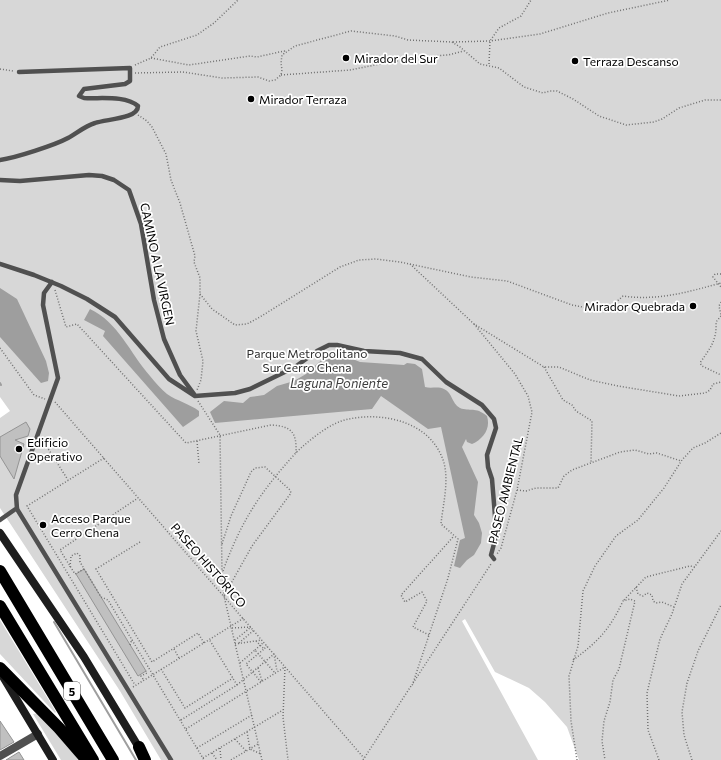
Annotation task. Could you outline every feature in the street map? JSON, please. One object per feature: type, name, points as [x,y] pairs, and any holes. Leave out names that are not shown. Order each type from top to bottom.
[{"type":"highway","name":"5","points":[[0,572],[113,760]]},
{"type":"highway","name":"5","points":[[0,606],[93,760]]},
{"type":"highway","points":[[0,668],[59,728],[87,760]]},
{"type":"highway","points":[[139,746],[146,760]]},
{"type":"main road","points":[[0,533],[84,657],[139,746]]},
{"type":"main road","points":[[0,671],[53,760]]},
{"type":"street","points":[[0,756],[38,734]]},
{"type":"lane","points":[[0,160],[60,142],[95,123],[135,113],[138,110],[136,103],[115,99],[84,98],[79,96],[84,89],[125,84],[130,81],[130,68],[19,72]]},
{"type":"lane","name":"CAMINO A LA VIRGEN","points":[[0,180],[20,181],[95,175],[114,180],[130,190],[141,224],[154,300],[164,339],[180,374],[195,396]]},
{"type":"lane","points":[[0,264],[52,282],[87,299],[115,317],[170,379],[195,396],[235,394],[250,389],[295,367],[317,351],[329,345],[337,345],[364,351],[400,354],[422,359],[446,382],[482,405],[494,419],[496,428],[487,455],[488,467],[492,479],[495,516],[495,540],[491,555],[494,559]]},
{"type":"lane","points":[[52,282],[44,293],[43,304],[58,378],[16,495],[17,508],[171,760]]},
{"type":"lane","points":[[0,520],[17,508]]},
{"type":"path","points":[[130,68],[151,58],[160,47],[203,31],[214,23],[238,0]]},
{"type":"path","points":[[489,64],[490,41],[499,28],[520,16],[531,0]]},
{"type":"path","points":[[281,75],[282,55],[295,46],[351,31],[394,36],[408,40],[452,42],[490,41],[540,34],[608,13],[670,0]]},
{"type":"path","points":[[452,42],[480,64],[489,64],[499,68],[524,87],[543,93],[550,90],[557,91],[573,99],[599,116],[626,125],[654,122],[662,119],[679,108],[705,100],[721,100]]},
{"type":"path","points":[[151,58],[189,66],[250,56],[257,57],[284,51],[286,52]]},
{"type":"path","points":[[131,74],[183,72],[222,78],[258,77],[269,81],[275,80],[281,75],[355,69],[395,61],[405,61],[413,57],[423,59],[431,56],[448,55],[465,51]]},
{"type":"path","points":[[0,69],[19,72]]},
{"type":"path","points":[[135,113],[147,121],[152,127],[166,154],[171,180],[180,204],[195,256],[194,262],[200,278],[200,294],[196,331],[203,361],[201,380],[195,396],[220,435],[222,572],[224,596],[234,641],[237,644],[246,692],[262,760]]},
{"type":"path","points":[[200,294],[212,309],[227,321],[235,325],[247,324],[340,267],[359,260],[376,259],[410,264],[471,277],[507,281],[572,305],[593,309],[614,304],[623,296],[641,299],[677,295],[721,283]]},
{"type":"path","points":[[410,264],[474,324],[544,367],[563,400],[572,405],[576,411],[592,421],[591,462]]},
{"type":"path","points":[[721,274],[715,274],[713,277],[721,287]]},
{"type":"path","points":[[52,282],[66,327],[77,324],[186,443],[271,424],[280,425],[294,433],[296,453]]},
{"type":"path","points":[[721,302],[719,306],[721,315],[716,322],[717,330],[712,346],[700,363],[702,366],[721,375]]},
{"type":"path","name":"PASEO AMBIENTAL","points":[[363,759],[501,548],[517,490],[532,412],[528,396],[515,374],[474,324]]},
{"type":"path","name":"PASEO HISTÓRICO","points":[[0,348],[34,395],[55,402],[244,618],[363,759]]},
{"type":"path","points":[[544,367],[558,367],[590,380],[679,396],[705,393],[710,390],[713,384],[721,382]]},
{"type":"path","points":[[222,572],[242,524],[266,488],[287,462],[314,437],[332,426],[348,419],[371,417],[391,418],[409,424],[419,430],[434,443],[442,455],[446,476],[441,524],[458,539],[448,578],[412,686]]},
{"type":"path","points":[[38,433],[68,480]]},
{"type":"path","points":[[577,760],[571,721],[569,676],[578,646],[583,591],[595,566],[616,536],[638,520],[664,488],[681,462],[693,448],[705,443],[721,433]]},
{"type":"path","points":[[197,441],[199,464]]},
{"type":"path","points":[[517,490],[526,491],[536,488],[558,488],[564,476],[579,466],[620,452],[635,450],[649,454],[657,453],[681,462]]},
{"type":"path","points":[[104,458],[27,506],[136,685]]},
{"type":"path","points":[[222,546],[231,516],[251,472],[255,468],[265,467],[290,490],[291,493],[252,546],[224,596]]},
{"type":"path","points":[[84,569],[75,574],[60,550],[138,498]]},
{"type":"path","points":[[659,760],[648,730],[646,693],[660,639],[682,584],[721,531]]},
{"type":"path","points":[[429,635],[413,627],[427,601],[422,592],[405,602],[401,595],[454,536]]},
{"type":"path","points":[[140,542],[96,569],[152,662],[198,633],[204,643]]},
{"type":"path","points":[[70,567],[71,556],[74,553],[80,556],[80,562],[101,597],[108,600],[204,759],[283,710]]},
{"type":"path","points":[[573,661],[592,647],[612,624],[623,601],[646,577],[690,566],[695,567]]},
{"type":"path","points":[[636,587],[638,594],[644,596],[647,593],[652,594],[653,601],[656,603],[662,602],[674,607]]},
{"type":"path","points":[[606,760],[602,741],[604,721],[610,702],[613,680],[619,669],[628,627],[635,606],[635,601],[630,598],[623,601]]},
{"type":"path","points":[[692,760],[684,735],[682,712],[687,684],[698,651],[721,606]]},
{"type":"path","points":[[128,690],[244,618]]},
{"type":"path","points":[[231,627],[251,627]]},
{"type":"path","points":[[234,641],[251,627]]},
{"type":"path","points":[[237,644],[254,630]]},
{"type":"path","points":[[243,633],[246,637]]},
{"type":"path","points":[[130,645],[132,639]]},
{"type":"path","points":[[209,639],[238,685]]},
{"type":"path","points":[[256,641],[264,649]]},
{"type":"path","points":[[237,644],[263,641]]},
{"type":"path","points":[[240,663],[263,641]]},
{"type":"path","points":[[241,668],[267,646]]},
{"type":"path","points":[[174,648],[180,658]]},
{"type":"path","points":[[255,650],[276,672]]},
{"type":"path","points":[[180,720],[244,681],[274,654]]},
{"type":"path","points":[[274,654],[276,672]]},
{"type":"path","points":[[246,664],[261,682]]},
{"type":"path","points":[[186,729],[285,667]]},
{"type":"path","points":[[285,667],[283,710],[288,760]]},
{"type":"path","points":[[258,668],[261,682]]},
{"type":"path","points":[[161,669],[185,708],[233,678]]},
{"type":"path","points":[[143,680],[141,676],[147,673],[146,671]]},
{"type":"path","points":[[197,748],[252,715]]},
{"type":"path","points":[[247,732],[250,749]]},
{"type":"path","points":[[235,739],[246,751]]},
{"type":"path","points":[[231,760],[258,744]]},
{"type":"path","points":[[220,748],[221,760]]},
{"type":"path","points":[[250,749],[261,754]]},
{"type":"path","points":[[212,753],[217,760]]},
{"type":"green space","name":"Parque Metropolitano Sur Cerro Chena","points":[[0,0],[721,0],[721,760],[579,760],[567,727],[545,702],[529,688],[495,672],[465,619],[462,621],[538,760],[161,760],[120,691],[0,508],[0,418],[10,411],[0,397]]},
{"type":"green space","points":[[0,620],[56,712],[55,713],[0,654]]},
{"type":"green space","points":[[39,713],[70,747],[78,760],[61,760],[33,714]]},
{"type":"water","points":[[0,288],[17,299],[46,361],[49,373],[48,381],[41,383],[0,337]]},
{"type":"water","points":[[90,309],[100,315],[116,330],[154,381],[167,394],[192,406],[199,411],[199,416],[183,427],[103,336],[105,331],[84,320]]},
{"type":"water","name":"Laguna Poniente","points":[[338,353],[360,362],[404,365],[407,363],[415,364],[422,369],[425,387],[444,389],[449,393],[457,406],[460,408],[476,410],[487,416],[488,425],[483,436],[472,444],[467,442],[466,439],[462,447],[478,482],[474,515],[479,523],[482,533],[481,543],[474,555],[460,568],[454,566],[460,540],[465,538],[441,427],[428,429],[381,396],[372,409],[215,423],[210,412],[224,401],[243,403],[250,397],[264,395],[277,386],[294,381],[306,374],[327,355]]},
{"type":"building","name":"Edificio Operativo","points":[[26,422],[30,429],[28,436],[15,440],[24,444],[14,479],[0,456],[0,437]]},
{"type":"building","points":[[84,569],[146,671],[138,676],[76,574]]},
{"type":"building","points":[[0,721],[14,742],[0,750]]},
{"type":"building","points":[[19,752],[24,760],[6,760]]},
{"type":"waterway","points":[[54,622],[136,760]]},
{"type":"place","name":"Mirador del Sur","points":[[346,58]]},
{"type":"place","name":"Terraza Descanso","points":[[575,61]]},
{"type":"place","name":"Mirador Terraza","points":[[251,99]]},
{"type":"place","name":"Mirador Quebrada","points":[[693,306]]},
{"type":"place","name":"Edificio Operativo","points":[[19,449]]},
{"type":"place","name":"Acceso Parque Cerro Chena","points":[[43,525]]}]
